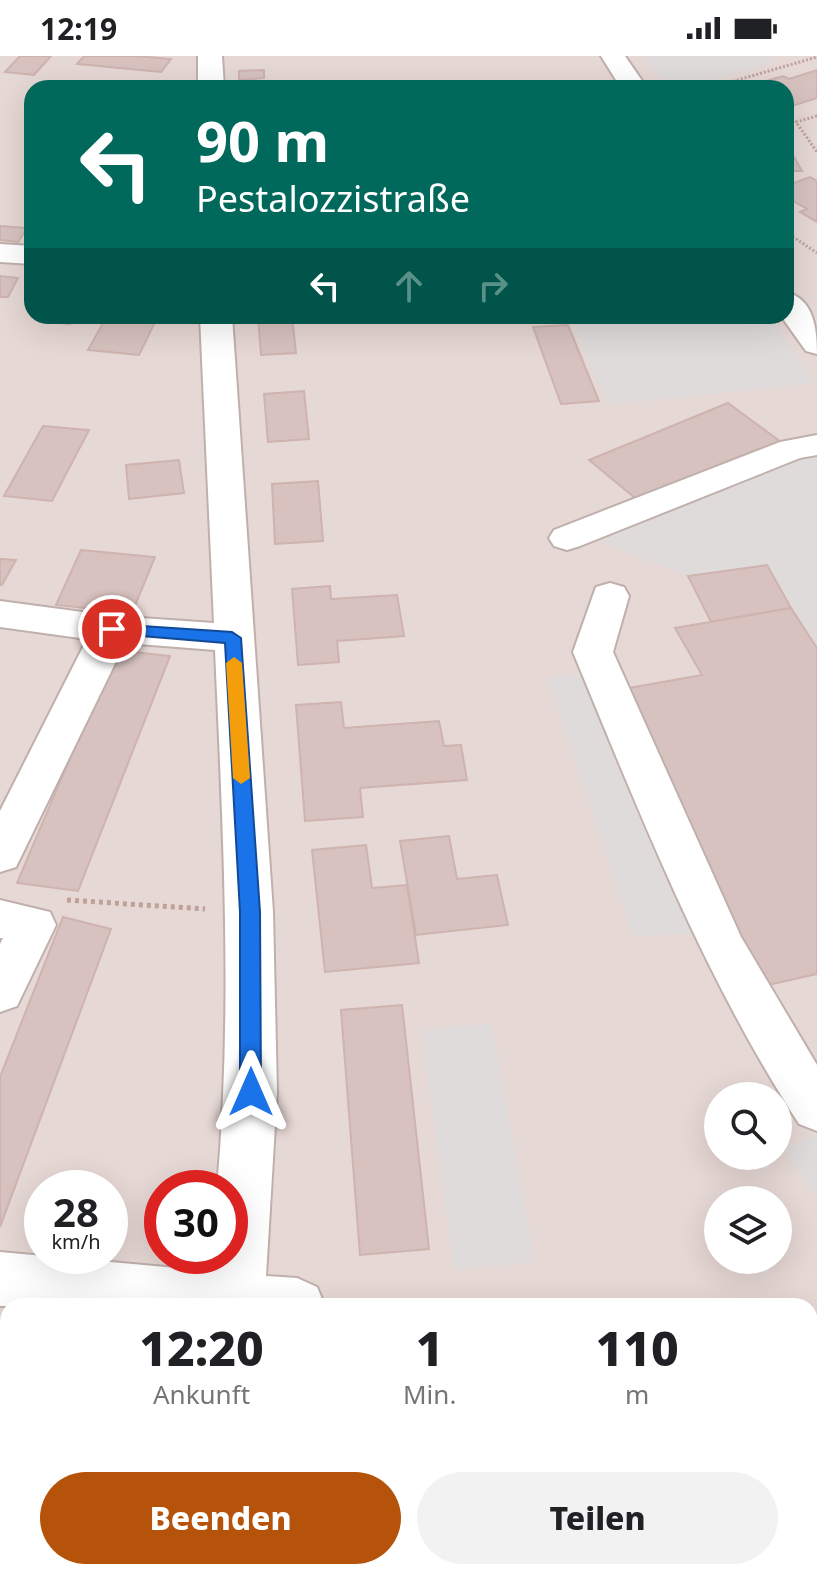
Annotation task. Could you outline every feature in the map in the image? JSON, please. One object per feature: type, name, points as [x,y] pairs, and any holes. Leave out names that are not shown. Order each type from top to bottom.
[{"type":"street","points":[[210,56],[211,80]]},
{"type":"street","points":[[613,56],[629,80]]},
{"type":"street","points":[[0,253],[24,254]]},
{"type":"street","points":[[794,312],[817,344]]},
{"type":"street","points":[[216,324],[250,912],[251,1092],[221,1298]]},
{"type":"street","points":[[567,538],[792,449],[817,445]]},
{"type":"street","points":[[610,596],[593,652],[715,932],[786,1065],[817,1108]]},
{"type":"street","points":[[0,614],[112,629],[232,638]]},
{"type":"street","points":[[0,855],[112,629]]},
{"type":"street","points":[[0,992],[16,922]]},
{"type":"street","points":[[0,1279],[63,1295],[152,1298]]},
{"type":"path","points":[[738,80],[817,57]]},
{"type":"path","points":[[817,116],[796,122],[817,152]]},
{"type":"path","points":[[794,237],[817,253]]},
{"type":"path","points":[[16,922],[67,900],[250,912]]},
{"type":"shaded area","points":[[0,56],[817,56],[817,1298],[0,1298]]},
{"type":"shaded area","points":[[644,56],[765,56],[777,62],[709,80],[664,80],[655,75]]},
{"type":"shaded area","points":[[572,324],[776,324],[815,383],[608,405]]},
{"type":"shaded area","points":[[817,437],[817,648],[767,565],[688,576],[601,543],[640,502],[781,442]]},
{"type":"shaded area","points":[[608,671],[730,931],[633,937],[547,677]]},
{"type":"shaded area","points":[[492,1023],[535,1262],[454,1270],[421,1030]]},
{"type":"shaded area","points":[[817,1135],[817,1198],[792,1161],[792,1145]]},
{"type":"building","points":[[20,56],[51,56],[34,75],[5,72]]},
{"type":"building","points":[[84,56],[171,59],[161,72],[77,64]]},
{"type":"building","points":[[264,70],[264,78],[239,80],[239,71]]},
{"type":"building","points":[[817,70],[817,98],[794,105],[794,80],[769,80],[783,76],[789,79]]},
{"type":"building","points":[[794,157],[802,171],[794,171]]},
{"type":"building","points":[[810,177],[817,181],[817,222],[800,212],[807,209],[794,202],[794,183]]},
{"type":"building","points":[[0,226],[24,228],[18,242],[0,240]]},
{"type":"building","points":[[0,276],[18,278],[8,297],[0,297]]},
{"type":"building","points":[[103,324],[154,324],[139,355],[88,350]]},
{"type":"building","points":[[259,324],[293,324],[296,353],[261,355]]},
{"type":"building","points":[[568,325],[599,401],[561,404],[533,327]]},
{"type":"building","points":[[304,391],[309,439],[268,442],[264,394]]},
{"type":"building","points":[[728,403],[781,442],[640,502],[589,460]]},
{"type":"building","points":[[43,426],[89,430],[52,501],[4,496]]},
{"type":"building","points":[[179,460],[184,493],[129,499],[126,465]]},
{"type":"building","points":[[318,481],[323,541],[275,544],[272,484]]},
{"type":"building","points":[[81,550],[155,557],[132,613],[56,605]]},
{"type":"building","points":[[0,559],[16,560],[2,585],[0,585]]},
{"type":"building","points":[[767,565],[791,608],[711,622],[688,576]]},
{"type":"building","points":[[330,586],[331,599],[397,595],[404,636],[337,641],[339,662],[298,665],[292,589]]},
{"type":"building","points":[[791,608],[817,648],[817,974],[763,986],[618,690],[702,675],[675,628]]},
{"type":"building","points":[[116,650],[170,656],[78,891],[17,883]]},
{"type":"building","points":[[341,702],[344,728],[439,721],[444,746],[461,745],[467,780],[360,788],[363,817],[305,821],[296,705]]},
{"type":"building","points":[[449,836],[457,879],[497,875],[508,925],[416,935],[400,841]]},
{"type":"building","points":[[366,845],[372,888],[407,885],[419,963],[325,972],[312,850]]},
{"type":"building","points":[[63,917],[111,929],[0,1227],[0,1077]]},
{"type":"building","points":[[402,1005],[429,1249],[360,1255],[341,1010]]},
{"type":"slow traffic","points":[[234,663],[241,778]]},
{"type":"route","points":[[112,629],[232,638],[250,912],[251,1092]]}]
